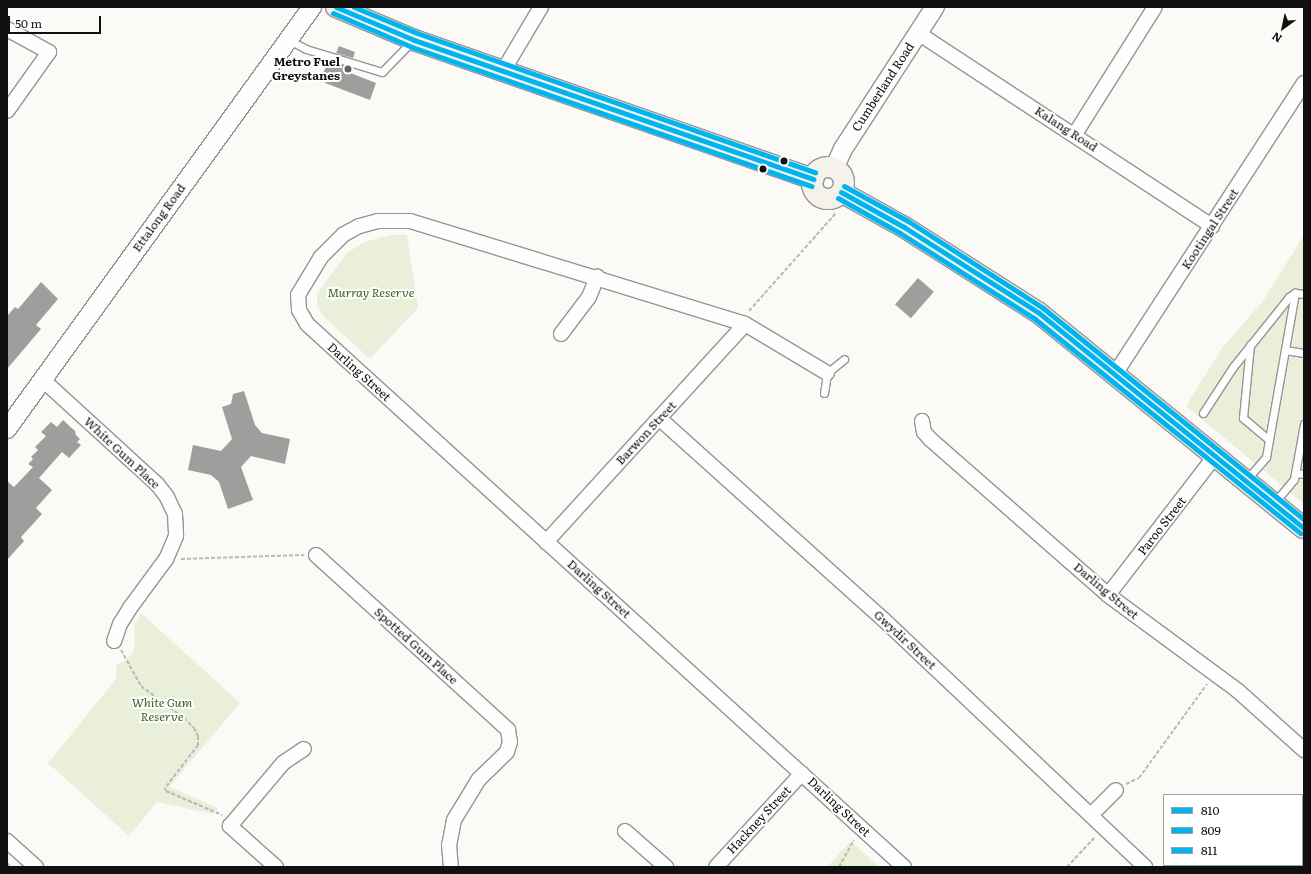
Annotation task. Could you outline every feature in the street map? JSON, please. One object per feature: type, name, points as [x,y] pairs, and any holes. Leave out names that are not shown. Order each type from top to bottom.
[{"type":"main road","points":[[336,7],[414,40],[813,179]]},
{"type":"main road","points":[[813,179],[824,168],[834,169],[842,176],[841,192]]},
{"type":"main road","points":[[813,179],[814,190],[822,198],[832,198],[841,192]]},
{"type":"main road","points":[[841,192],[904,227],[1033,309],[1304,528]]},
{"type":"street","name":"Ettalong Road","points":[[8,426],[43,380],[312,7]]},
{"type":"street","points":[[503,71],[541,7]]},
{"type":"street","name":"Cumberland Road","points":[[834,169],[843,149],[935,7]]},
{"type":"street","points":[[1075,134],[1155,7]]},
{"type":"street","points":[[7,29],[49,52],[7,111]]},
{"type":"street","name":"Kalang Road","points":[[918,33],[1075,134],[1212,226]]},
{"type":"street","name":"Kootingal Street","points":[[1115,374],[1304,83]]},
{"type":"street","name":"Darling Street","points":[[827,373],[742,323],[422,223],[383,220],[359,226],[334,243],[301,286],[294,310],[307,324],[904,867]]},
{"type":"street","points":[[561,334],[589,297],[597,277]]},
{"type":"street","name":"Barwon Street","points":[[546,542],[660,419],[742,323]]},
{"type":"street","name":"White Gum Place","points":[[43,380],[157,484],[167,497],[176,514],[176,536],[166,559],[130,608],[120,624],[114,641]]},
{"type":"street","name":"Gwydir Street","points":[[660,419],[883,619],[1145,867]]},
{"type":"street","name":"Darling Street","points":[[922,421],[924,432],[930,439],[1108,595],[1248,699],[1304,750]]},
{"type":"street","name":"Paroo Street","points":[[1108,595],[1215,456]]},
{"type":"street","name":"Spotted Gum Place","points":[[316,555],[501,722],[515,740],[507,752],[479,779],[458,812],[450,836],[451,867]]},
{"type":"street","points":[[276,867],[230,826],[283,763],[304,749]]},
{"type":"street","name":"Hackney Street","points":[[716,867],[802,773]]},
{"type":"street","points":[[1091,815],[1116,790]]},
{"type":"street","points":[[625,831],[666,867]]},
{"type":"street","points":[[7,841],[36,867]]},
{"type":"lane","points":[[288,40],[306,49],[382,72],[414,40]]},
{"type":"lane","points":[[1295,293],[1304,294]]},
{"type":"lane","points":[[1203,413],[1232,367],[1295,293]]},
{"type":"lane","points":[[1246,481],[1266,457],[1295,293]]},
{"type":"lane","points":[[1250,345],[1243,418],[1269,440]]},
{"type":"lane","points":[[1285,350],[1304,353]]},
{"type":"lane","points":[[824,393],[827,373],[844,359]]},
{"type":"lane","points":[[1274,504],[1294,479],[1304,424]]},
{"type":"lane","points":[[1295,473],[1304,474]]},
{"type":"path","points":[[742,323],[836,213]]},
{"type":"path","points":[[166,559],[316,555]]},
{"type":"path","points":[[114,641],[126,656],[133,674],[141,686],[184,718],[194,728],[198,736],[198,745],[165,788],[166,791],[220,812],[230,826]]},
{"type":"path","points":[[1116,790],[1139,778],[1214,674]]},
{"type":"path","points":[[1067,867],[1104,827]]},
{"type":"path","points":[[839,867],[854,840]]},
{"type":"path","points":[[7,863],[11,867]]},
{"type":"green space","name":"Murray Reserve","points":[[390,235],[407,235],[418,308],[370,359],[322,315],[317,305],[317,294],[347,253],[364,242]]},
{"type":"green space","points":[[1304,235],[1304,504],[1186,406],[1222,348],[1263,301]]},
{"type":"green space","name":"White Gum Reserve","points":[[141,613],[240,703],[169,787],[218,808],[214,814],[157,802],[129,836],[48,763],[116,679],[117,664],[125,661],[133,653],[135,644],[134,626]]},
{"type":"green space","points":[[851,841],[879,867],[827,867]]},
{"type":"building","points":[[339,46],[355,52],[353,58],[336,53]]},
{"type":"building","points":[[333,62],[350,67],[348,72],[376,83],[370,100],[325,83],[327,78],[322,76],[327,64],[331,66]]},
{"type":"building","points":[[918,278],[934,292],[911,318],[895,304]]},
{"type":"building","points":[[41,282],[58,299],[36,325],[41,329],[7,369],[7,316],[15,307],[18,309]]},
{"type":"building","points":[[244,391],[255,425],[262,433],[290,439],[285,464],[251,456],[241,467],[253,500],[228,509],[219,482],[211,475],[188,470],[193,445],[221,451],[232,439],[222,407],[231,404],[233,394]]},
{"type":"building","points":[[63,420],[76,432],[75,434],[80,439],[77,442],[81,445],[69,458],[62,452],[39,478],[52,490],[36,508],[42,514],[21,537],[24,541],[7,560],[7,481],[14,487],[33,467],[28,464],[33,459],[31,457],[38,450],[35,447],[46,436],[41,432],[51,422],[57,427]]},
{"type":"transit line","name":"810","points":[[336,7],[414,40],[813,179]]},
{"type":"transit line","name":"811","points":[[354,7],[417,33],[815,172]]},
{"type":"transit line","name":"809","points":[[333,13],[412,47],[811,186]]},
{"type":"transit line","name":"811","points":[[844,186],[908,221],[1043,308],[1304,519]]},
{"type":"transit line","name":"810","points":[[841,192],[904,227],[1039,313],[1304,528]]},
{"type":"transit line","name":"809","points":[[838,198],[900,233],[1035,319],[1300,533]]},
{"type":"place","name":"Metro Fuel Greystanes","points":[[348,69]]}]
